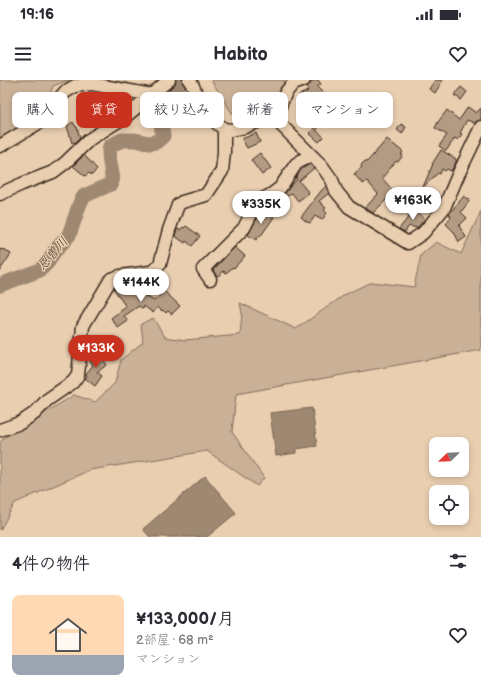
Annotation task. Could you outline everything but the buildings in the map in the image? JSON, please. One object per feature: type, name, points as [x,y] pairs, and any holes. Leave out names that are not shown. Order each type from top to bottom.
[{"type":"street","points":[[155,92],[169,80]]},
{"type":"street","points":[[189,80],[208,116],[224,129],[230,130],[240,128]]},
{"type":"street","points":[[286,92],[296,81]]},
{"type":"street","points":[[0,146],[45,119],[54,109],[59,99],[65,92],[75,86],[92,84],[140,93]]},
{"type":"street","points":[[0,194],[53,172],[65,163],[90,139],[125,118],[140,105]]},
{"type":"street","points":[[284,128],[322,166],[332,180],[336,191],[349,206],[408,243],[423,233],[444,208],[481,127]]},
{"type":"street","points":[[0,430],[20,423],[35,413],[47,400],[73,382],[78,375],[83,326],[99,299],[111,279],[120,276],[150,272],[155,270],[160,264],[169,230],[178,205],[182,202],[206,195],[222,171],[224,129]]},
{"type":"street","points":[[210,279],[203,269],[244,228],[257,202],[280,188],[296,164],[310,155]]},
{"type":"shaded area","points":[[0,80],[69,80],[53,86],[51,92],[12,92],[12,128],[18,128],[0,138]]},
{"type":"shaded area","points":[[211,80],[284,80],[284,87],[280,92],[232,92],[232,113],[224,100],[224,92],[219,92]]},
{"type":"shaded area","points":[[481,211],[481,350],[236,394],[232,432],[264,478],[257,486],[207,451],[90,470],[15,503],[0,530],[0,442],[4,438],[74,395],[95,402],[115,383],[121,360],[143,342],[141,324],[153,318],[165,337],[185,340],[240,335],[242,313],[240,303],[296,329],[346,294],[371,282],[414,287],[421,255],[436,242],[461,254]]},
{"type":"shaded area","points":[[312,408],[317,446],[296,449],[296,453],[276,456],[270,413]]},
{"type":"shaded area","points":[[205,476],[236,513],[207,537],[150,537],[143,529]]},
{"type":"waterway","name":"恩曽川","points":[[0,285],[40,270],[69,235],[80,203],[84,196],[111,184],[112,175],[109,156],[110,146],[122,140],[135,140],[149,143],[156,142],[163,136],[159,113],[162,102],[182,80]]}]
